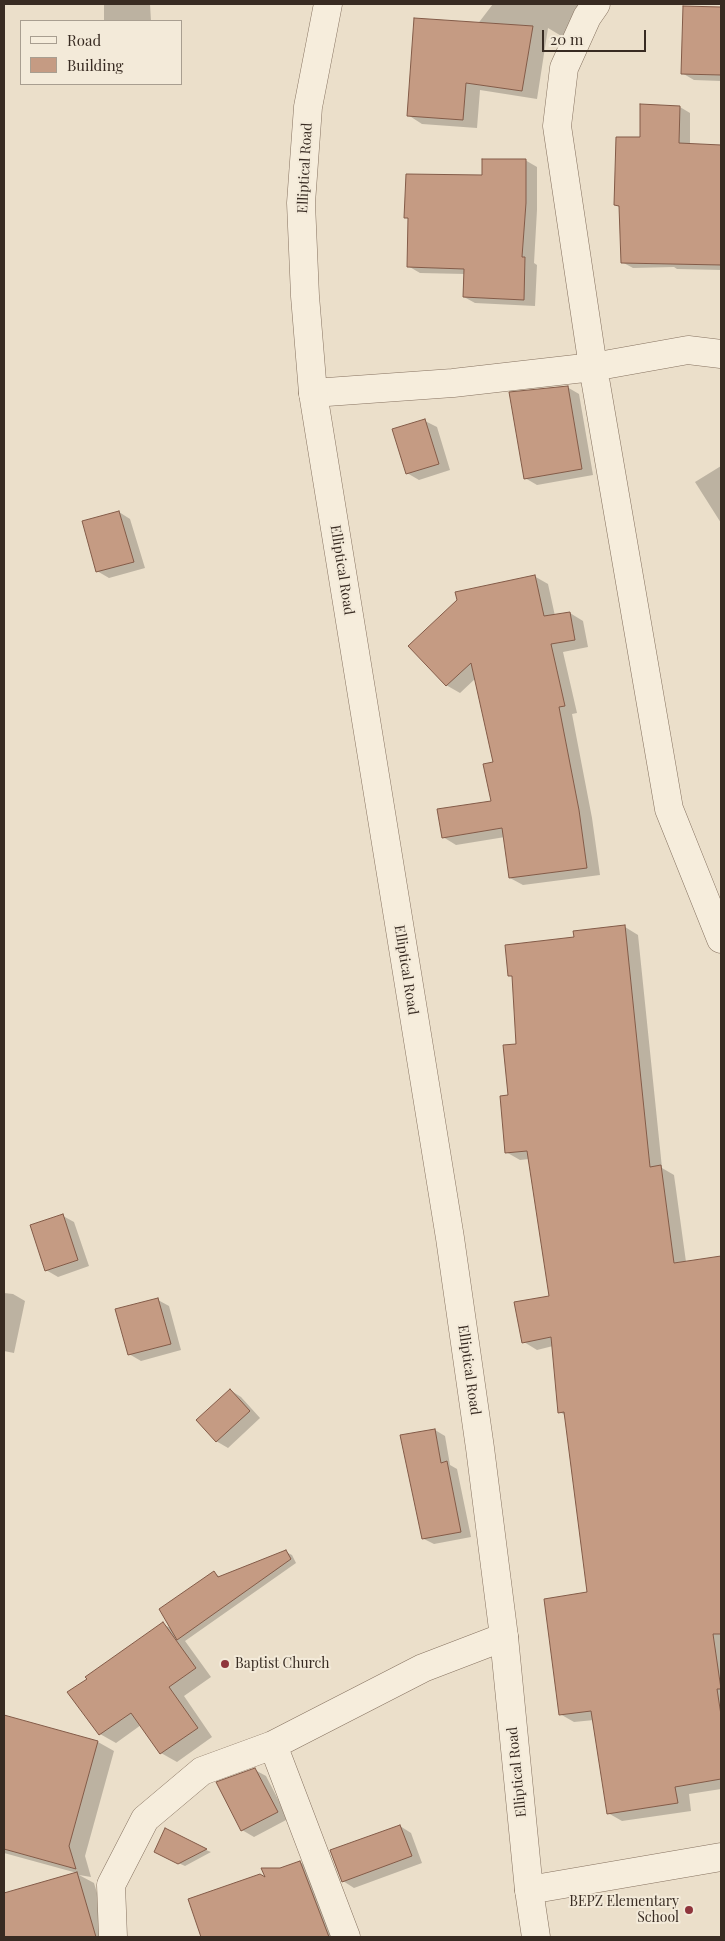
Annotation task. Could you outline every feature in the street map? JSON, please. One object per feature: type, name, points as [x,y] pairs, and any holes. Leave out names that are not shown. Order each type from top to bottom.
[{"type":"street","name":"Elliptical Road","points":[[328,4],[308,107],[301,203],[305,296],[313,393],[450,1238],[480,1448],[504,1637],[529,1890],[536,1937]]},
{"type":"street","points":[[596,4],[588,16],[564,68],[557,126],[593,367],[669,809],[721,939]]},
{"type":"street","points":[[313,393],[453,383],[593,367],[688,350],[721,354]]},
{"type":"street","points":[[113,1937],[111,1885],[145,1819],[202,1771],[273,1745],[423,1668],[504,1637]]},
{"type":"street","points":[[273,1745],[346,1937]]},
{"type":"street","points":[[529,1890],[721,1857]]},
{"type":"building","points":[[683,6],[721,7],[721,75],[681,74]]},
{"type":"building","points":[[414,18],[533,26],[522,91],[466,83],[463,120],[407,116]]},
{"type":"building","points":[[640,104],[680,106],[679,143],[721,145],[721,265],[621,263],[619,206],[614,205],[616,137],[640,137]]},
{"type":"building","points":[[482,159],[526,159],[526,203],[522,257],[525,257],[524,300],[463,297],[464,269],[407,267],[408,218],[404,218],[406,174],[482,175]]},
{"type":"building","points":[[568,386],[582,469],[524,479],[509,392]]},
{"type":"building","points":[[425,419],[439,464],[406,474],[392,429]]},
{"type":"building","points":[[119,511],[134,562],[96,572],[82,521]]},
{"type":"building","points":[[535,575],[544,616],[570,612],[575,640],[551,644],[565,706],[559,707],[579,810],[587,868],[509,878],[502,828],[442,838],[437,809],[491,801],[483,764],[493,762],[471,663],[446,686],[408,646],[457,600],[455,592]]},
{"type":"building","points":[[625,925],[650,1167],[661,1165],[674,1263],[721,1256],[721,1634],[713,1634],[721,1689],[717,1689],[721,1715],[721,1779],[675,1787],[678,1803],[607,1814],[591,1711],[559,1715],[544,1599],[587,1592],[564,1412],[558,1413],[551,1337],[522,1343],[514,1302],[549,1296],[527,1151],[505,1153],[500,1096],[508,1095],[503,1045],[516,1044],[512,976],[508,976],[505,945],[574,937],[573,931]]},
{"type":"building","points":[[63,1214],[78,1260],[45,1271],[30,1225]]},
{"type":"building","points":[[158,1298],[171,1344],[128,1355],[115,1309]]},
{"type":"building","points":[[230,1389],[250,1411],[216,1442],[196,1420]]},
{"type":"building","points":[[435,1429],[441,1463],[447,1461],[461,1532],[422,1539],[400,1435]]},
{"type":"building","points":[[286,1550],[291,1559],[177,1640],[159,1609],[214,1571],[218,1577]]},
{"type":"building","points":[[163,1622],[196,1668],[169,1687],[198,1728],[160,1754],[131,1713],[99,1735],[67,1692],[87,1679],[85,1677]]},
{"type":"building","points":[[4,1715],[98,1741],[69,1846],[76,1869],[4,1849]]},
{"type":"building","points":[[255,1768],[278,1812],[241,1831],[216,1782]]},
{"type":"building","points":[[400,1825],[412,1856],[342,1882],[330,1850]]},
{"type":"building","points":[[165,1828],[207,1849],[178,1864],[154,1852]]},
{"type":"building","points":[[300,1861],[329,1937],[201,1937],[188,1899],[260,1874],[265,1877],[261,1868],[280,1868]]},
{"type":"building","points":[[77,1872],[96,1937],[4,1937],[4,1893]]},
{"type":"place","name":"Baptist Church","points":[[225,1664]]},
{"type":"place","name":"BEPZ Elementary School","points":[[689,1910]]}]
